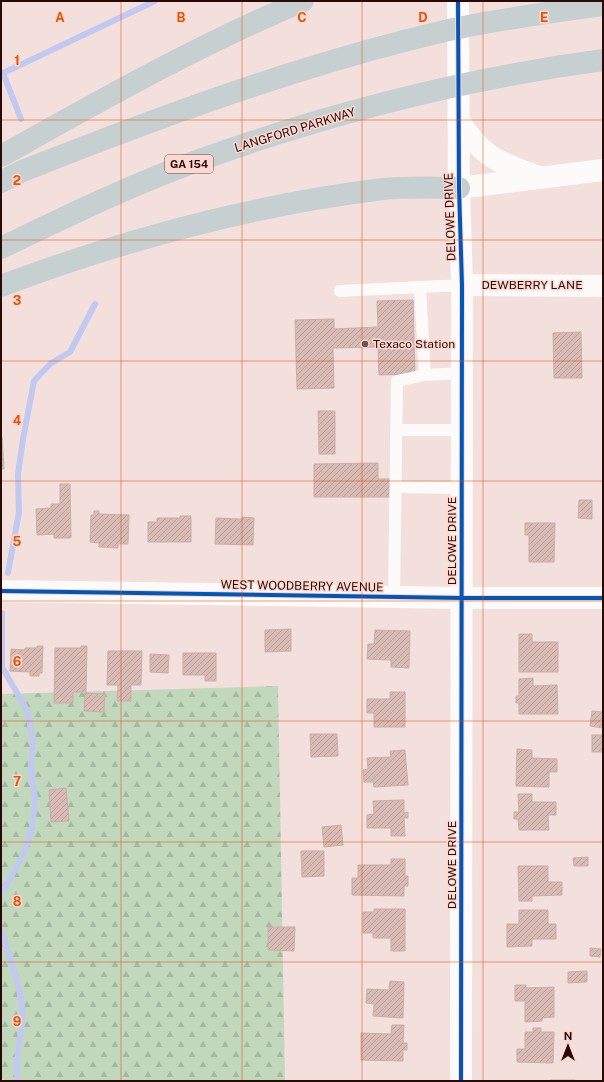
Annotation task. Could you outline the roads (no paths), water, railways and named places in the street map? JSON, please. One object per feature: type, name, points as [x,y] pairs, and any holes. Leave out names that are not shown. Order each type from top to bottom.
[{"type":"highway","points":[[1,156],[159,68],[260,19],[302,1]]},
{"type":"highway","points":[[1,182],[20,172],[138,126],[321,65],[378,48],[450,30],[533,14],[603,5]]},
{"type":"highway","name":"LANGFORD PARKWAY","points":[[1,248],[74,213],[210,156],[279,133],[386,103],[470,82],[549,67],[603,60]]},
{"type":"highway","points":[[1,286],[113,246],[174,229],[251,212],[384,189],[459,188]]},
{"type":"street","name":"DELOWE DRIVE","points":[[458,1],[458,119],[462,285],[461,1081]]},
{"type":"street","points":[[458,119],[468,135],[481,150],[506,165],[542,178]]},
{"type":"street","points":[[459,188],[603,170]]},
{"type":"street","name":"DEWBERRY LANE","points":[[462,285],[603,286]]},
{"type":"street","name":"WEST WOODBERRY AVENUE","points":[[1,591],[462,598],[603,598]]},
{"type":"lane","points":[[340,291],[462,285]]},
{"type":"lane","points":[[420,288],[425,375]]},
{"type":"lane","points":[[394,597],[397,380],[425,375],[462,373]]},
{"type":"lane","points":[[397,430],[462,430]]},
{"type":"lane","points":[[396,486],[462,488]]},
{"type":"waterway","points":[[1,74],[155,1]]},
{"type":"waterway","points":[[3,73],[21,119]]},
{"type":"waterway","points":[[8,573],[19,512],[18,474],[34,381],[50,364],[70,352],[95,304]]},
{"type":"waterway","points":[[1,894],[23,856],[32,828],[35,799],[31,770],[33,741],[28,712],[2,667],[2,613]]},
{"type":"waterway","points":[[1,930],[21,998],[22,1020],[17,1065],[18,1081]]},
{"type":"place","name":"Texaco Station","points":[[365,344]]}]
